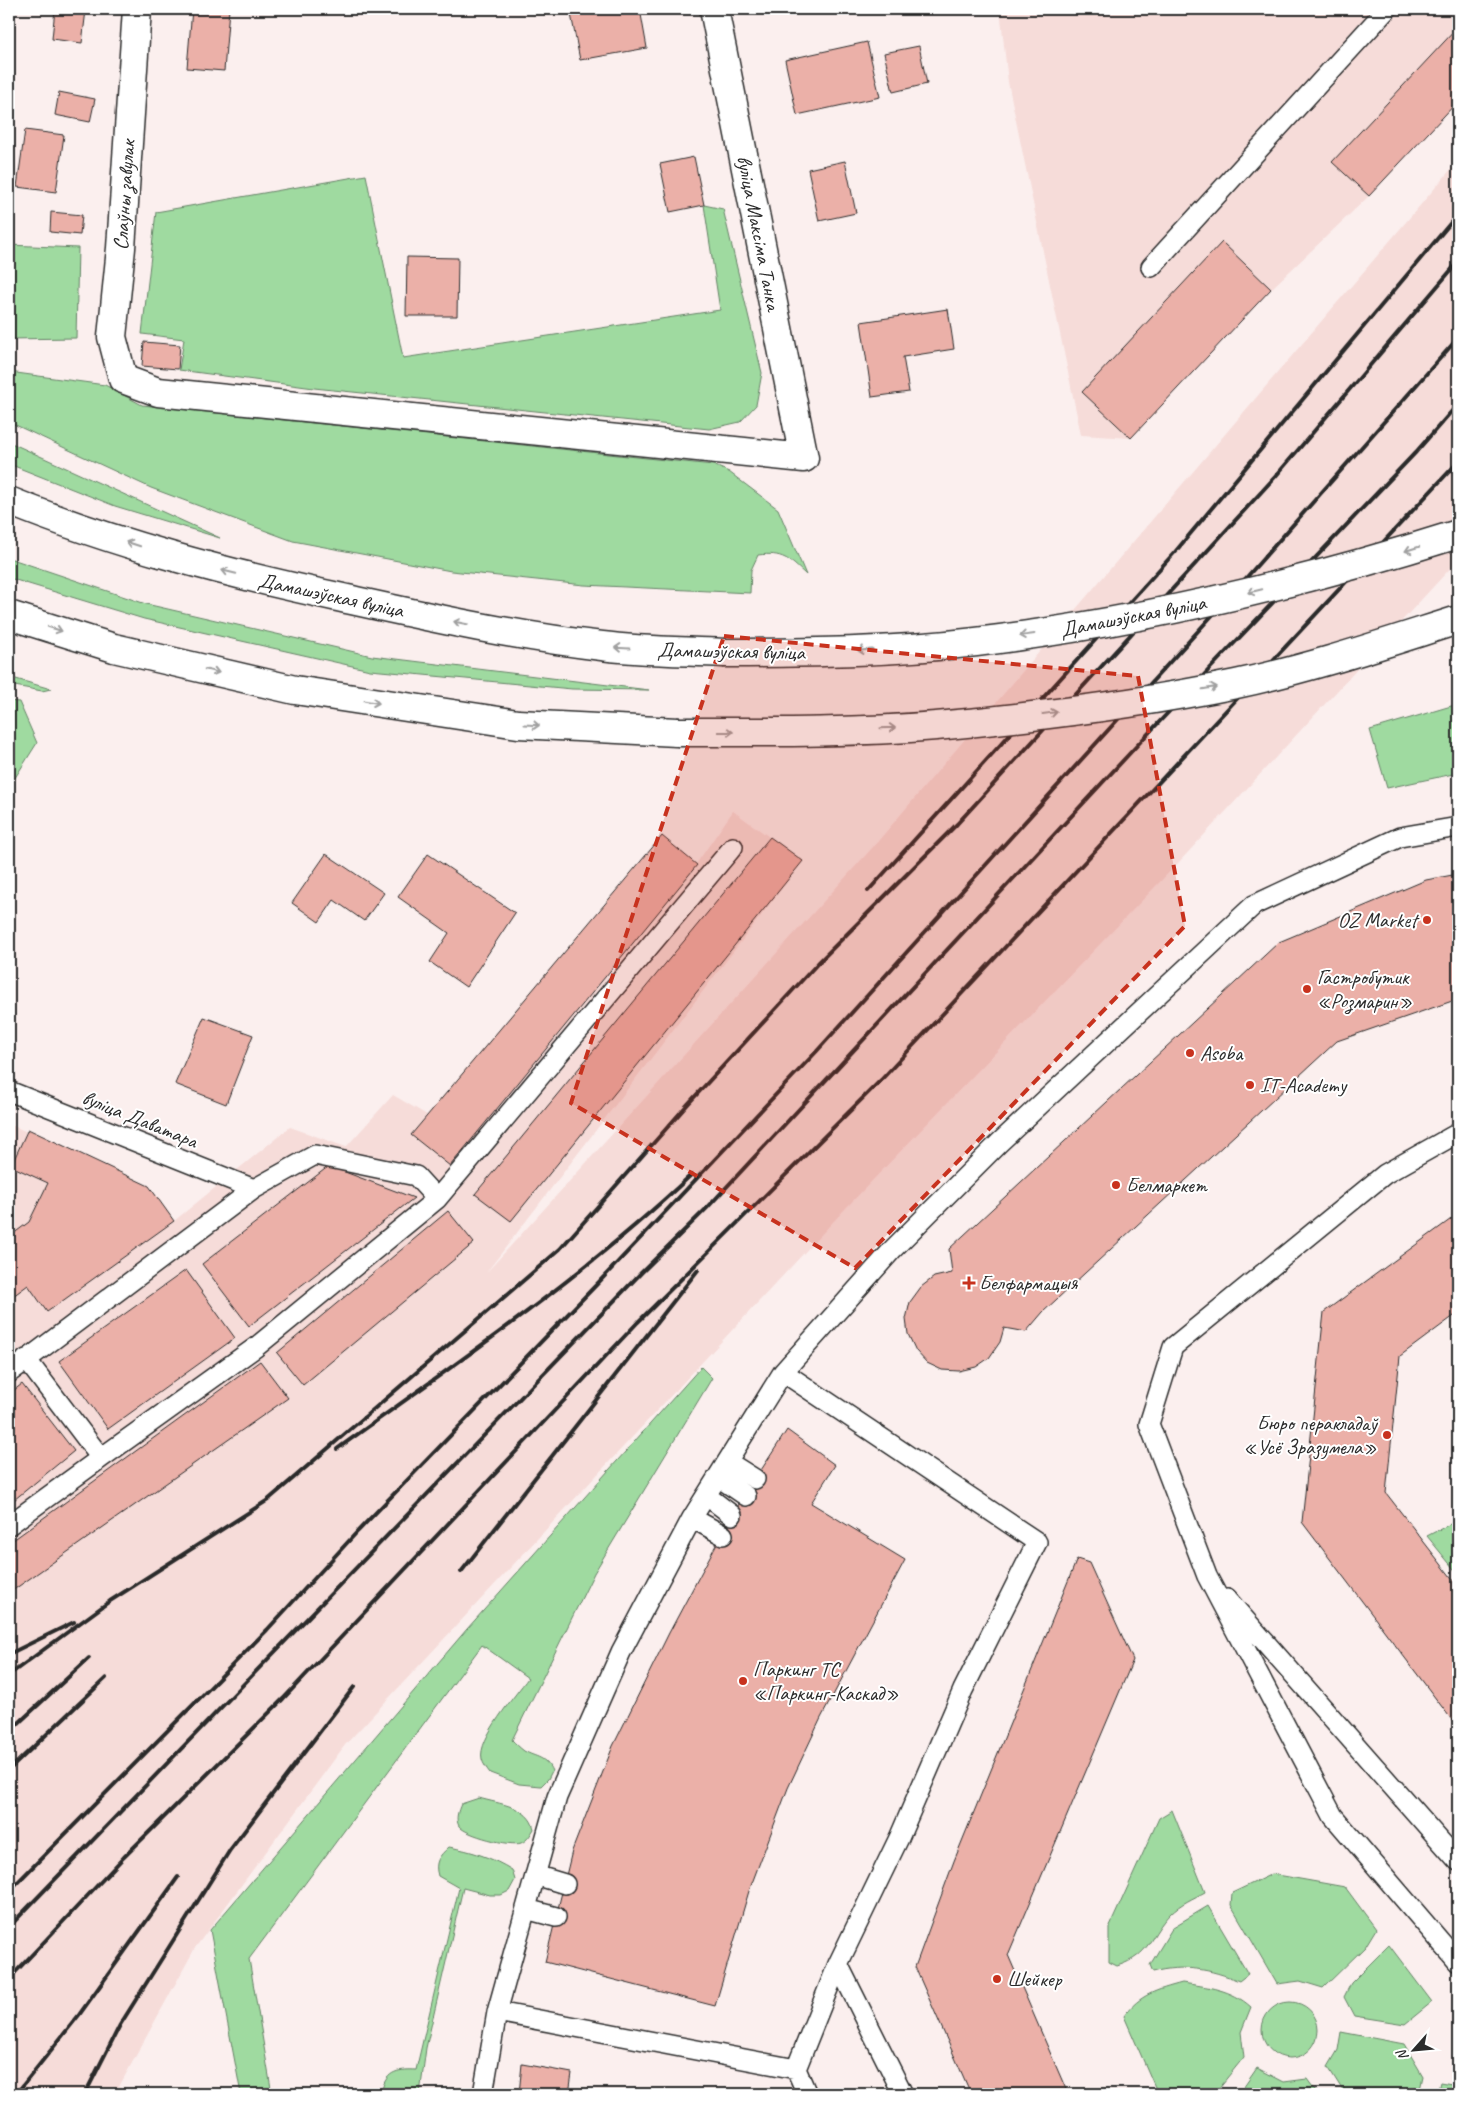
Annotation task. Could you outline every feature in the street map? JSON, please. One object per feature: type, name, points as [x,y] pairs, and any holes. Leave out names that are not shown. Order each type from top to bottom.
[{"type":"main road","name":"Слаўны завулак","points":[[137,9],[121,248],[112,337],[123,379],[158,392],[804,458]]},
{"type":"main road","name":"вуліца Максіма Танка","points":[[714,9],[804,458]]},
{"type":"main road","name":"Дамашэўская вуліца","points":[[9,501],[41,514],[180,559],[379,606],[501,630],[603,646],[723,653],[838,652],[974,642],[1094,626],[1202,604],[1307,579],[1458,534]]},
{"type":"main road","points":[[9,615],[114,648],[295,690],[518,724],[677,732],[801,732],[935,726],[1139,701],[1256,679],[1359,652],[1458,620]]},
{"type":"lane","points":[[1152,267],[1387,9]]},
{"type":"lane","points":[[483,2094],[497,2012],[557,1797],[621,1652],[692,1518],[783,1372],[900,1242],[999,1143],[1254,905],[1400,837],[1458,827]]},
{"type":"lane","points":[[9,1525],[256,1347],[437,1199],[732,847]]},
{"type":"lane","name":"вуліца Даватара","points":[[9,1090],[254,1189]]},
{"type":"lane","points":[[1458,1133],[1385,1174],[1173,1347],[1149,1424],[1207,1576],[1333,1816],[1458,1962]]},
{"type":"lane","points":[[9,1373],[254,1189],[315,1155],[416,1176],[437,1199]]},
{"type":"lane","points":[[26,1359],[101,1458]]},
{"type":"lane","points":[[783,1372],[1037,1542],[963,1690],[899,1838],[838,1964],[796,2069],[807,2094]]},
{"type":"lane","points":[[723,1470],[755,1479]]},
{"type":"lane","points":[[723,1470],[746,1496]]},
{"type":"lane","points":[[707,1496],[732,1515]]},
{"type":"lane","points":[[692,1518],[723,1535]]},
{"type":"lane","points":[[1207,1576],[1458,1861]]},
{"type":"lane","points":[[535,1875],[564,1884]]},
{"type":"lane","points":[[526,1909],[556,1917]]},
{"type":"lane","points":[[838,1964],[902,2094]]},
{"type":"lane","points":[[497,2012],[796,2069]]},
{"type":"highlighted area","points":[[724,636],[1138,676],[1185,926],[855,1268],[571,1103]]},
{"type":"shaded area","points":[[1000,9],[1458,9],[1458,101],[1369,196],[1271,289],[1131,438],[1081,435],[1008,82]]},
{"type":"shaded area","points":[[1458,161],[1458,560],[1180,861],[846,1208],[345,1745],[195,1948],[115,2094],[9,2094],[9,1124],[149,1186],[174,1221],[290,1127],[346,1147],[393,1095],[427,1115],[662,836],[694,867],[733,811],[803,861],[486,1273],[873,847]]},
{"type":"green space","points":[[366,175],[403,358],[720,310],[704,205],[723,209],[762,373],[756,405],[740,422],[709,429],[314,388],[179,370],[184,339],[142,334],[156,212]]},
{"type":"green space","points":[[9,245],[78,248],[76,338],[9,339]]},
{"type":"green space","points":[[9,372],[105,385],[142,405],[713,465],[729,472],[778,509],[806,575],[785,558],[767,554],[758,555],[751,570],[750,593],[584,585],[451,571],[293,541],[151,488],[9,422]]},
{"type":"green space","points":[[9,442],[220,538],[115,506],[9,464]]},
{"type":"green space","points":[[9,558],[146,604],[372,656],[649,690],[572,689],[370,670],[144,619],[9,578]]},
{"type":"green space","points":[[9,677],[51,689],[42,691],[9,685]]},
{"type":"green space","points":[[9,701],[19,702],[37,743],[13,781],[9,780]]},
{"type":"green space","points":[[1458,704],[1458,773],[1387,788],[1370,730]]},
{"type":"green space","points":[[701,1367],[712,1378],[594,1573],[512,1740],[524,1751],[540,1758],[549,1766],[552,1771],[548,1779],[541,1786],[519,1784],[490,1773],[483,1763],[482,1750],[485,1740],[528,1678],[482,1645],[249,1959],[272,2094],[241,2094],[210,1930],[467,1629]]},
{"type":"green space","points":[[1458,1520],[1458,1574],[1427,1536]]},
{"type":"green space","points":[[479,1798],[504,1804],[526,1815],[534,1829],[529,1837],[516,1844],[499,1842],[470,1833],[459,1826],[457,1818],[461,1804]]},
{"type":"green space","points":[[1172,1810],[1205,1892],[1187,1901],[1171,1913],[1144,1950],[1137,1956],[1117,1966],[1109,1962],[1109,1928],[1159,1818]]},
{"type":"green space","points":[[449,1847],[474,1853],[497,1862],[512,1870],[515,1880],[509,1891],[501,1895],[490,1895],[463,1888],[426,2048],[420,2094],[381,2094],[385,2081],[392,2073],[403,2070],[416,2070],[459,1888],[438,1876],[438,1860]]},
{"type":"green space","points":[[1272,1874],[1345,1887],[1376,1929],[1365,1947],[1323,1988],[1300,1981],[1277,1984],[1231,1905],[1232,1893]]},
{"type":"green space","points":[[1208,1906],[1248,1974],[1239,1981],[1218,1973],[1196,1969],[1175,1968],[1153,1972],[1150,1965],[1173,1927]]},
{"type":"green space","points":[[1389,1945],[1432,2002],[1405,2024],[1354,2016],[1344,1997],[1351,1983]]},
{"type":"green space","points":[[1182,1983],[1227,1993],[1251,2007],[1241,2032],[1244,2057],[1214,2094],[1158,2094],[1124,2016],[1136,2003],[1150,1994]]},
{"type":"green space","points":[[1284,2002],[1296,2002],[1306,2006],[1314,2014],[1318,2030],[1314,2046],[1306,2054],[1296,2058],[1284,2058],[1274,2054],[1266,2046],[1262,2036],[1262,2024],[1266,2014],[1274,2006]]},
{"type":"green space","points":[[1341,2032],[1404,2044],[1423,2076],[1419,2094],[1345,2094],[1328,2067],[1338,2050]]},
{"type":"green space","points":[[1257,2068],[1284,2082],[1307,2079],[1318,2094],[1239,2094]]},
{"type":"green space","points":[[1440,2082],[1458,2085],[1458,2094],[1437,2094]]},
{"type":"building","points":[[55,9],[86,10],[82,43],[52,39]]},
{"type":"building","points":[[192,9],[229,9],[224,71],[187,68]]},
{"type":"building","points":[[570,9],[640,9],[647,48],[580,60]]},
{"type":"building","points":[[1458,27],[1458,101],[1369,196],[1332,162]]},
{"type":"building","points":[[867,42],[880,97],[797,115],[785,60]]},
{"type":"building","points":[[919,46],[927,84],[893,92],[884,53]]},
{"type":"building","points":[[59,92],[95,99],[90,122],[55,115]]},
{"type":"building","points":[[25,130],[64,135],[56,192],[17,187]]},
{"type":"building","points":[[694,157],[704,205],[670,212],[660,164]]},
{"type":"building","points":[[845,161],[856,213],[819,221],[808,169]]},
{"type":"building","points":[[51,212],[82,215],[80,235],[50,232]]},
{"type":"building","points":[[1222,242],[1271,289],[1131,438],[1082,392]]},
{"type":"building","points":[[407,257],[458,258],[457,316],[406,316]]},
{"type":"building","points":[[948,309],[954,349],[903,357],[909,392],[872,397],[861,322]]},
{"type":"building","points":[[144,342],[180,345],[178,369],[142,366]]},
{"type":"building","points":[[662,836],[697,865],[450,1166],[411,1135]]},
{"type":"building","points":[[770,837],[803,861],[511,1221],[475,1194]]},
{"type":"building","points":[[326,854],[384,893],[364,921],[334,900],[319,922],[292,903]]},
{"type":"building","points":[[428,854],[515,913],[466,987],[430,962],[449,933],[398,897]]},
{"type":"building","points":[[1458,874],[1458,999],[1337,1041],[1043,1312],[1026,1332],[1004,1328],[1000,1342],[989,1358],[976,1367],[959,1371],[942,1370],[927,1363],[916,1351],[908,1334],[906,1319],[910,1302],[921,1287],[934,1277],[952,1273],[949,1249],[1279,942],[1426,880]]},
{"type":"building","points":[[204,1017],[253,1035],[226,1104],[175,1084]]},
{"type":"building","points":[[28,1129],[149,1186],[174,1221],[47,1312],[28,1285],[9,1299],[9,1237],[29,1222],[48,1183],[11,1166]]},
{"type":"building","points":[[329,1166],[414,1198],[249,1326],[202,1264]]},
{"type":"building","points":[[448,1211],[474,1243],[303,1385],[277,1353]]},
{"type":"building","points":[[1458,1214],[1458,1313],[1400,1356],[1386,1493],[1458,1586],[1458,1728],[1302,1522],[1324,1312]]},
{"type":"building","points":[[186,1270],[235,1338],[108,1429],[59,1361]]},
{"type":"building","points":[[260,1361],[288,1398],[9,1593],[9,1543]]},
{"type":"building","points":[[22,1384],[74,1451],[9,1504],[9,1394]]},
{"type":"building","name":"Паркинг ТС «Паркинг-Каскад»","points":[[787,1430],[835,1465],[811,1503],[905,1560],[821,1718],[788,1788],[749,1891],[715,2006],[545,1962],[572,1851],[613,1746],[669,1633],[732,1515]]},
{"type":"building","points":[[1077,1559],[1089,1563],[1133,1660],[1008,1955],[1068,2094],[971,2094],[915,1967],[954,1861]]},
{"type":"building","points":[[522,2064],[572,2073],[569,2094],[519,2094]]},
{"type":"railway","points":[[868,891],[1175,552],[1458,214]]},
{"type":"railway","points":[[9,1675],[110,1601],[268,1500],[560,1249],[688,1104],[818,963],[957,824],[1275,477],[1458,262]]},
{"type":"railway","points":[[9,1891],[267,1630],[358,1531],[599,1282],[817,1051],[1238,587],[1458,338]]},
{"type":"railway","points":[[9,1927],[641,1273],[708,1207],[1143,739],[1416,452],[1458,404]]},
{"type":"railway","points":[[9,1979],[124,1857],[283,1699],[638,1322],[881,1080],[1458,462]]},
{"type":"railway","points":[[337,1449],[563,1284],[607,1249],[691,1175]]},
{"type":"railway","points":[[461,1572],[698,1270]]},
{"type":"railway","points":[[9,1654],[74,1622]]},
{"type":"railway","points":[[9,1732],[89,1658]]},
{"type":"railway","points":[[9,1770],[106,1678]]},
{"type":"railway","points":[[85,2094],[120,2025],[230,1850],[354,1687]]},
{"type":"railway","points":[[16,2094],[79,2015],[178,1877]]},
{"type":"place","name":"OZ Market","points":[[1427,920]]},
{"type":"place","name":"Гастробутик «Розмарин»","points":[[1307,989]]},
{"type":"place","name":"Asoba","points":[[1190,1053]]},
{"type":"place","name":"IT-Academy","points":[[1250,1085]]},
{"type":"place","name":"Белмаркет","points":[[1116,1185]]},
{"type":"place","name":"Белфармацыя","points":[[969,1283]]},
{"type":"place","name":"Бюро перакладаў «Усё Зразумела»","points":[[1387,1435]]},
{"type":"place","name":"Паркинг ТС «Паркинг-Каскад»","points":[[743,1681]]},
{"type":"place","name":"Шейкер","points":[[997,1979]]}]
